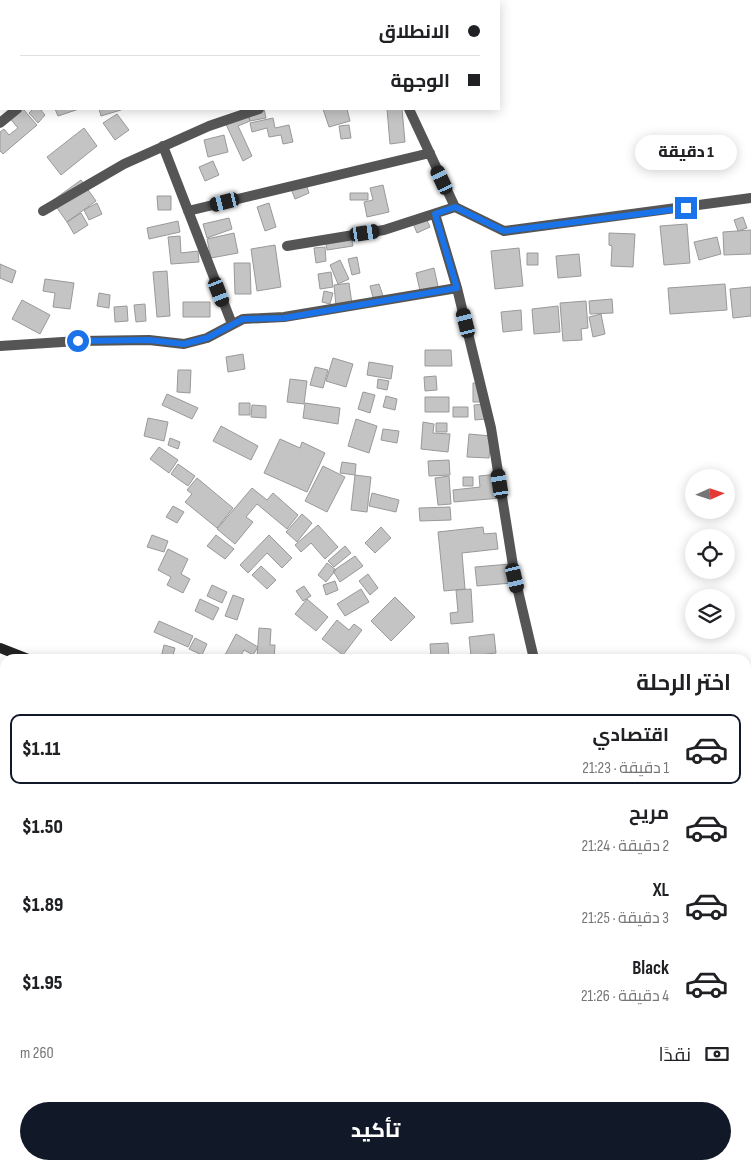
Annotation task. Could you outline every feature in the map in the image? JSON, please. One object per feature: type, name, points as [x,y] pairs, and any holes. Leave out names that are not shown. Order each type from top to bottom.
[{"type":"street","points":[[0,123],[16,110]]},
{"type":"street","points":[[43,211],[124,164],[209,126],[255,110]]},
{"type":"street","points":[[409,110],[455,207],[504,231],[751,198]]},
{"type":"street","points":[[163,146],[232,324]]},
{"type":"street","points":[[188,211],[430,153]]},
{"type":"street","points":[[287,246],[384,230],[455,207]]},
{"type":"street","points":[[435,214],[457,288],[491,428],[515,578],[533,654]]},
{"type":"street","points":[[0,346],[123,340],[149,340],[184,344],[207,338],[243,319],[284,318],[457,288]]},
{"type":"street","points":[[0,648],[15,654]]},
{"type":"building","points":[[15,110],[24,110],[37,125],[3,154],[0,151],[0,132],[4,129],[9,135],[18,128],[8,116]]},
{"type":"building","points":[[32,110],[41,110],[45,115],[38,123],[29,113]]},
{"type":"building","points":[[55,110],[76,110],[58,116]]},
{"type":"building","points":[[99,110],[121,110],[101,116]]},
{"type":"building","points":[[245,110],[250,121],[238,126],[252,156],[243,161],[224,120]]},
{"type":"building","points":[[264,110],[266,118],[250,121],[248,112]]},
{"type":"building","points":[[323,110],[347,110],[350,121],[329,127]]},
{"type":"building","points":[[387,110],[402,110],[405,142],[390,144]]},
{"type":"building","points":[[117,114],[129,130],[115,140],[103,123]]},
{"type":"building","points":[[273,118],[275,128],[289,125],[293,142],[283,144],[281,135],[269,137],[267,128],[252,132],[250,123]]},
{"type":"building","points":[[349,125],[351,138],[341,139],[339,126]]},
{"type":"building","points":[[84,128],[97,146],[61,175],[47,157]]},
{"type":"building","points":[[224,135],[228,152],[208,157],[204,140]]},
{"type":"building","points":[[213,161],[219,175],[205,181],[199,167]]},
{"type":"building","points":[[81,180],[96,201],[67,222],[52,201]]},
{"type":"building","points":[[305,181],[309,193],[295,199],[290,186]]},
{"type":"building","points":[[383,185],[389,212],[367,217],[364,202],[373,200],[370,188]]},
{"type":"building","points":[[350,193],[368,193],[368,200],[350,200]]},
{"type":"building","points":[[157,196],[171,196],[171,210],[158,210]]},
{"type":"building","points":[[97,203],[102,214],[89,220],[84,210]]},
{"type":"building","points":[[269,203],[276,227],[265,231],[257,207]]},
{"type":"building","points":[[81,213],[88,225],[74,234],[67,222]]},
{"type":"building","points":[[425,216],[430,227],[417,233],[412,221]]},
{"type":"building","points":[[743,217],[747,228],[738,231],[734,220]]},
{"type":"building","points":[[229,218],[232,229],[207,238],[203,224]]},
{"type":"building","points":[[178,221],[180,232],[149,239],[147,228]]},
{"type":"building","points":[[687,224],[690,263],[664,265],[660,226]]},
{"type":"building","points":[[751,230],[751,254],[724,255],[723,232]]},
{"type":"building","points":[[234,233],[238,253],[211,258],[207,239]]},
{"type":"building","points":[[609,233],[635,234],[633,267],[611,266],[612,246],[609,245]]},
{"type":"building","points":[[351,235],[353,246],[327,250],[325,239]]},
{"type":"building","points":[[180,236],[181,253],[198,251],[199,262],[171,264],[168,237]]},
{"type":"building","points":[[717,237],[721,254],[699,260],[694,242]]},
{"type":"building","points":[[275,245],[281,287],[257,291],[251,249]]},
{"type":"building","points":[[325,247],[326,261],[316,263],[314,248]]},
{"type":"building","points":[[519,248],[523,286],[495,289],[491,251]]},
{"type":"building","points":[[527,253],[538,253],[538,265],[527,265]]},
{"type":"building","points":[[579,254],[581,276],[558,278],[556,256]]},
{"type":"building","points":[[357,257],[360,273],[352,275],[348,259]]},
{"type":"building","points":[[340,260],[349,279],[338,284],[330,265]]},
{"type":"building","points":[[234,263],[250,263],[251,294],[235,294]]},
{"type":"building","points":[[0,264],[16,271],[12,283],[0,278]]},
{"type":"building","points":[[434,268],[439,291],[421,295],[416,273]]},
{"type":"building","points":[[167,271],[170,316],[157,317],[153,272]]},
{"type":"building","points":[[331,272],[333,287],[320,289],[318,274]]},
{"type":"building","points":[[45,279],[74,283],[70,309],[53,307],[55,293],[43,291]]},
{"type":"building","points":[[349,283],[352,304],[336,306],[334,285]]},
{"type":"building","points":[[379,284],[385,302],[375,305],[370,286]]},
{"type":"building","points":[[725,284],[727,310],[670,314],[668,288]]},
{"type":"building","points":[[751,287],[751,316],[733,318],[730,289]]},
{"type":"building","points":[[324,291],[333,293],[330,304],[322,302]]},
{"type":"building","points":[[99,293],[110,295],[109,308],[97,306]]},
{"type":"building","points":[[612,299],[613,313],[590,314],[589,301]]},
{"type":"building","points":[[22,300],[50,315],[40,334],[12,319]]},
{"type":"building","points":[[586,301],[588,328],[581,329],[582,340],[563,341],[560,303]]},
{"type":"building","points":[[183,302],[210,302],[210,317],[183,317]]},
{"type":"building","points":[[145,304],[146,321],[136,322],[134,305]]},
{"type":"building","points":[[127,306],[128,321],[115,322],[114,307]]},
{"type":"building","points":[[558,306],[560,332],[534,334],[532,309]]},
{"type":"building","points":[[521,310],[522,330],[503,332],[501,312]]},
{"type":"building","points":[[601,314],[605,334],[593,337],[589,317]]},
{"type":"building","points":[[425,350],[451,350],[452,366],[425,366]]},
{"type":"building","points":[[243,354],[245,369],[228,372],[226,357]]},
{"type":"building","points":[[333,358],[353,364],[346,387],[326,381]]},
{"type":"building","points":[[369,362],[393,366],[391,379],[367,375]]},
{"type":"building","points":[[315,367],[328,370],[323,388],[310,385]]},
{"type":"building","points":[[178,370],[191,370],[190,393],[177,392]]},
{"type":"building","points":[[436,376],[437,390],[425,391],[424,377]]},
{"type":"building","points":[[290,379],[307,381],[304,404],[287,402]]},
{"type":"building","points":[[378,379],[389,381],[387,390],[377,388]]},
{"type":"building","points":[[473,383],[484,383],[484,402],[473,402]]},
{"type":"building","points":[[363,392],[375,395],[370,413],[358,409]]},
{"type":"building","points":[[167,394],[198,408],[192,419],[162,405]]},
{"type":"building","points":[[386,396],[397,399],[395,410],[383,407]]},
{"type":"building","points":[[425,397],[449,397],[449,412],[425,412]]},
{"type":"building","points":[[239,403],[250,403],[250,415],[239,415]]},
{"type":"building","points":[[305,403],[340,408],[338,424],[303,418]]},
{"type":"building","points":[[485,404],[486,419],[475,420],[474,405]]},
{"type":"building","points":[[252,405],[266,406],[266,418],[251,417]]},
{"type":"building","points":[[453,407],[468,407],[468,417],[453,417]]},
{"type":"building","points":[[148,418],[168,422],[164,441],[144,436]]},
{"type":"building","points":[[356,419],[377,426],[369,453],[348,446]]},
{"type":"building","points":[[423,422],[434,424],[433,433],[450,434],[448,452],[421,449]]},
{"type":"building","points":[[436,423],[447,423],[447,432],[436,432]]},
{"type":"building","points":[[221,426],[258,446],[251,460],[213,441]]},
{"type":"building","points":[[383,429],[399,431],[397,443],[381,440]]},
{"type":"building","points":[[469,434],[491,436],[489,458],[467,457]]},
{"type":"building","points":[[170,438],[180,442],[178,449],[168,445]]},
{"type":"building","points":[[280,439],[300,448],[302,442],[325,453],[307,492],[264,473]]},
{"type":"building","points":[[159,447],[178,460],[169,473],[150,459]]},
{"type":"building","points":[[449,460],[450,475],[429,476],[428,461]]},
{"type":"building","points":[[342,462],[356,464],[355,475],[340,473]]},
{"type":"building","points":[[178,464],[195,476],[188,486],[171,474]]},
{"type":"building","points":[[323,466],[345,477],[327,512],[305,501]]},
{"type":"building","points":[[499,474],[501,498],[454,502],[453,490],[480,487],[479,476]]},
{"type":"building","points":[[355,475],[371,477],[367,512],[351,510]]},
{"type":"building","points":[[449,476],[451,504],[438,505],[435,478]]},
{"type":"building","points":[[463,477],[473,477],[473,486],[463,486]]},
{"type":"building","points":[[197,478],[233,508],[217,528],[185,502],[192,494],[187,490]]},
{"type":"building","points":[[252,488],[267,500],[273,493],[298,515],[287,529],[257,504],[246,517],[253,522],[235,544],[217,529]]},
{"type":"building","points":[[372,493],[399,500],[396,512],[369,506]]},
{"type":"building","points":[[173,506],[184,512],[177,523],[166,517]]},
{"type":"building","points":[[450,507],[451,520],[420,521],[419,508]]},
{"type":"building","points":[[302,514],[312,523],[297,542],[286,532]]},
{"type":"building","points":[[318,525],[338,547],[325,559],[311,543],[301,552],[295,545]]},
{"type":"building","points":[[381,527],[391,538],[375,553],[365,543]]},
{"type":"building","points":[[483,527],[484,534],[496,533],[498,549],[462,553],[465,589],[444,591],[438,532]]},
{"type":"building","points":[[152,535],[168,541],[164,552],[147,547]]},
{"type":"building","points":[[216,535],[234,549],[225,559],[207,546]]},
{"type":"building","points":[[269,535],[292,558],[282,568],[267,553],[248,573],[240,565]]},
{"type":"building","points":[[345,546],[351,553],[334,567],[328,561]]},
{"type":"building","points":[[168,549],[188,559],[181,574],[190,579],[183,593],[167,585],[171,577],[158,570]]},
{"type":"building","points":[[355,556],[363,566],[340,582],[333,571]]},
{"type":"building","points":[[327,563],[336,570],[326,582],[318,575]]},
{"type":"building","points":[[510,564],[512,583],[477,586],[475,567]]},
{"type":"building","points":[[261,566],[276,580],[267,589],[252,575]]},
{"type":"building","points":[[368,574],[378,588],[370,595],[359,581]]},
{"type":"building","points":[[335,581],[338,590],[326,595],[323,585]]},
{"type":"building","points":[[212,585],[227,592],[222,603],[207,596]]},
{"type":"building","points":[[304,586],[311,596],[303,601],[296,591]]},
{"type":"building","points":[[361,589],[369,602],[345,616],[337,604]]},
{"type":"building","points":[[471,589],[473,622],[451,624],[450,613],[458,612],[456,590]]},
{"type":"building","points":[[233,595],[244,599],[237,620],[225,616]]},
{"type":"building","points":[[395,597],[415,617],[391,641],[371,621]]},
{"type":"building","points":[[200,599],[219,608],[213,620],[195,611]]},
{"type":"building","points":[[307,599],[328,617],[316,631],[295,614]]},
{"type":"building","points":[[337,620],[349,630],[354,624],[362,630],[344,654],[322,639]]},
{"type":"building","points":[[159,621],[193,636],[188,647],[154,632]]},
{"type":"building","points":[[259,628],[271,629],[270,645],[275,645],[274,654],[257,654]]},
{"type":"building","points":[[236,634],[258,647],[254,654],[244,650],[242,654],[226,654]]},
{"type":"building","points":[[494,634],[496,653],[471,654],[469,637]]},
{"type":"building","points":[[195,638],[207,644],[202,654],[189,649]]},
{"type":"building","points":[[448,643],[449,654],[431,654],[430,644]]},
{"type":"building","points":[[164,645],[175,648],[173,654],[162,654]]},
{"type":"route","points":[[78,341],[149,340],[184,344],[207,338],[243,319],[284,318],[457,288],[435,214],[455,207],[504,231],[686,208]]}]
